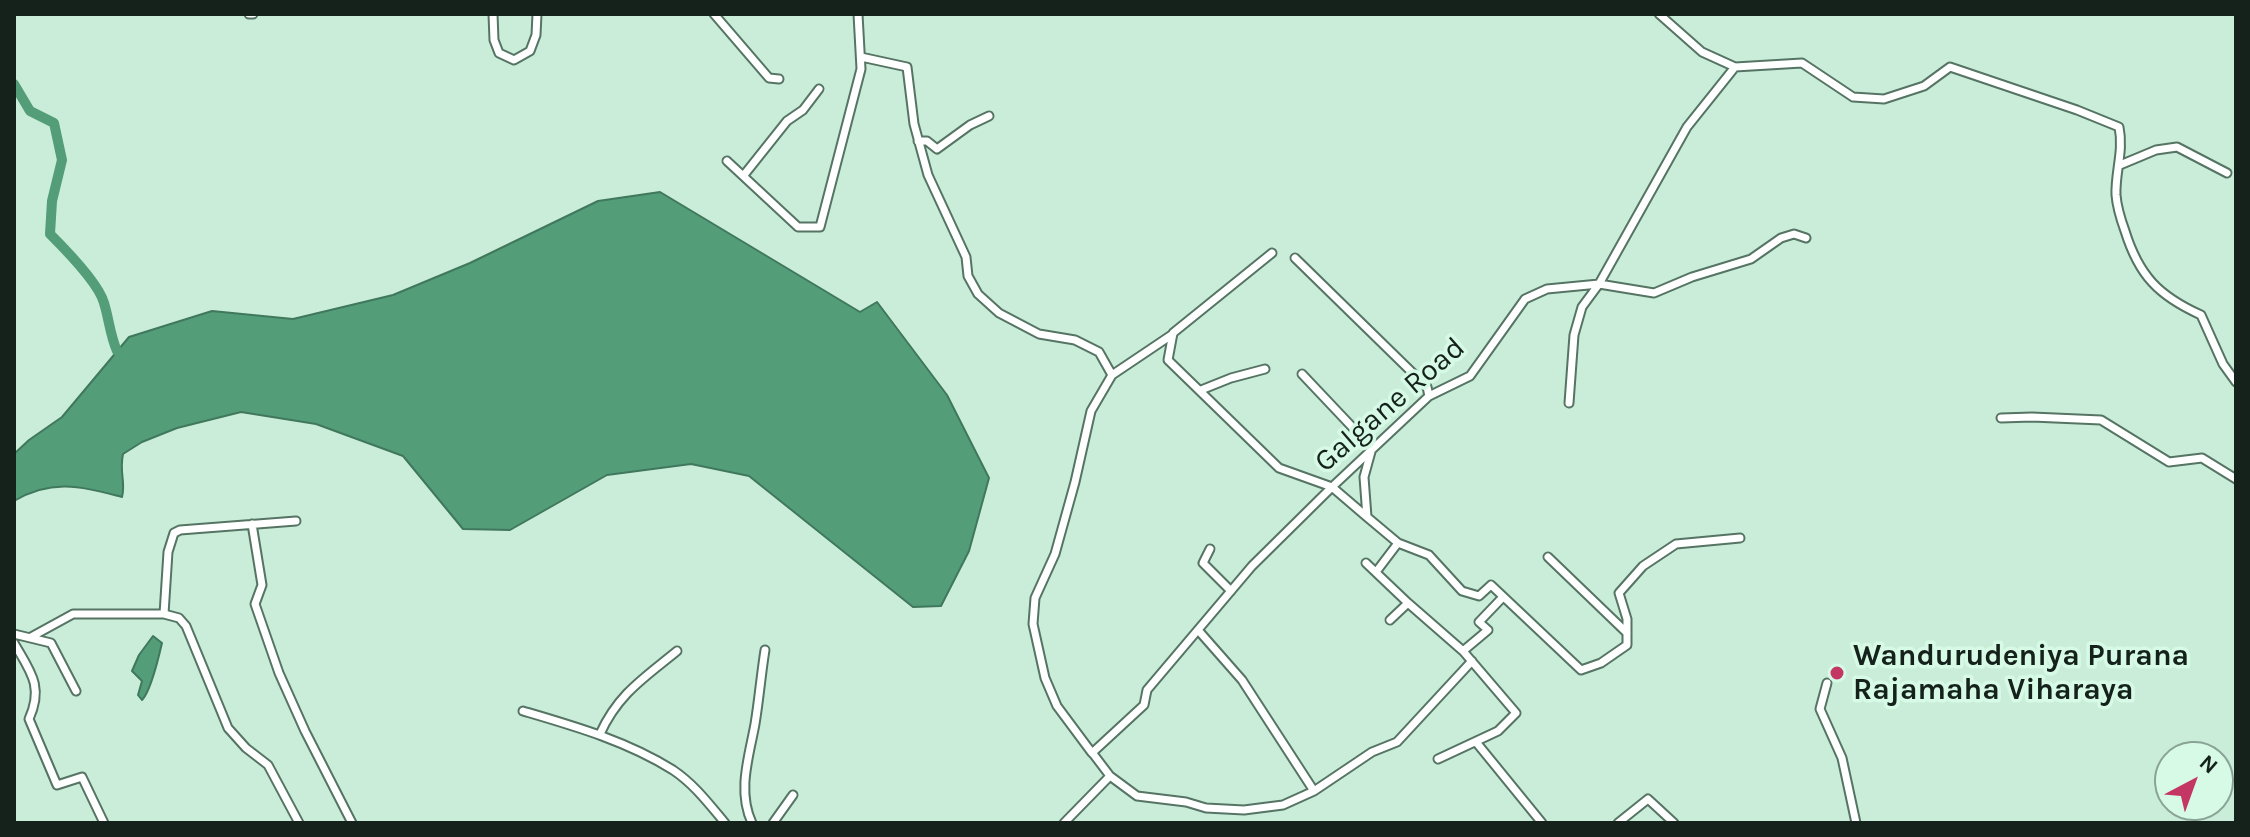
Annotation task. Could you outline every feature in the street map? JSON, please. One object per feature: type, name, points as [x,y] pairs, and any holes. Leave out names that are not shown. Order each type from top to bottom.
[{"type":"street","points":[[493,14],[494,40],[499,53],[514,60],[530,51],[536,35],[537,14]]},
{"type":"street","points":[[714,14],[769,78],[779,79]]},
{"type":"street","points":[[727,161],[798,227],[820,227],[861,69],[858,14]]},
{"type":"street","points":[[1659,14],[1702,52],[1735,67],[1802,63],[1853,97],[1884,99],[1924,86],[1950,67],[2119,127],[2122,144],[2116,193],[2134,259],[2152,284],[2177,304],[2201,315],[2223,364],[2236,382]]},
{"type":"street","points":[[861,57],[907,67],[914,124],[928,175],[966,257],[968,276],[978,294],[999,313],[1039,334],[1075,340],[1099,352],[1112,375]]},
{"type":"street","points":[[1569,403],[1574,335],[1582,307],[1599,284],[1687,127],[1735,67]]},
{"type":"street","points":[[744,175],[787,121],[803,110],[819,89]]},
{"type":"street","points":[[918,141],[927,141],[937,149],[970,125],[989,116]]},
{"type":"street","points":[[2120,165],[2156,150],[2177,147],[2227,173]]},
{"type":"street","name":"Galgane Road","points":[[1092,753],[1144,705],[1147,690],[1252,566],[1429,396],[1470,376],[1525,299],[1547,289],[1599,284],[1654,293],[1692,277],[1751,259],[1781,238],[1794,234],[1806,238]]},
{"type":"street","points":[[1272,253],[1173,333],[1112,375],[1091,411],[1055,554],[1035,598],[1033,624],[1045,678],[1057,706],[1110,776],[1137,796],[1186,802],[1206,808],[1244,810],[1283,805],[1314,791],[1372,752],[1397,742],[1472,661]]},
{"type":"street","points":[[1295,258],[1427,387],[1429,396]]},
{"type":"street","points":[[1173,333],[1168,360],[1279,468],[1332,487],[1398,543],[1429,555],[1462,591],[1479,596],[1491,585],[1581,670],[1601,663],[1627,645],[1627,619],[1619,593],[1643,566],[1676,544],[1740,538]]},
{"type":"street","points":[[1201,390],[1265,369]]},
{"type":"street","points":[[1302,374],[1372,448],[1364,477],[1367,517]]},
{"type":"street","points":[[2001,418],[2101,420],[2169,462],[2202,458],[2236,479]]},
{"type":"street","points":[[164,614],[168,552],[174,533],[296,521]]},
{"type":"street","points":[[252,524],[262,585],[255,604],[289,696],[352,823]]},
{"type":"street","points":[[1376,572],[1398,543]]},
{"type":"street","points":[[1210,549],[1203,563],[1231,591]]},
{"type":"street","points":[[1548,557],[1627,633]]},
{"type":"street","points":[[1366,563],[1463,651],[1516,713],[1498,731],[1438,759]]},
{"type":"street","points":[[1463,651],[1488,630],[1479,622],[1503,597]]},
{"type":"street","points":[[1390,620],[1408,603]]},
{"type":"street","points":[[31,637],[73,614],[164,614],[179,618],[186,626],[228,728],[246,748],[268,765],[299,823]]},
{"type":"street","points":[[1198,630],[1242,680],[1314,791]]},
{"type":"street","points":[[14,634],[51,643],[76,691]]},
{"type":"street","points":[[14,643],[35,678],[35,706],[29,719],[57,785],[82,777],[104,823]]},
{"type":"street","points":[[1039,648],[1055,702],[1092,753]]},
{"type":"street","points":[[752,823],[746,805],[745,766],[755,724],[765,650]]},
{"type":"street","points":[[600,734],[610,712],[625,693],[677,651]]},
{"type":"street","points":[[1827,683],[1820,709],[1842,758],[1856,823]]},
{"type":"street","points":[[523,711],[600,734],[673,771],[701,795],[725,823]]},
{"type":"street","points":[[1476,742],[1542,823]]},
{"type":"street","points":[[1064,823],[1110,776]]},
{"type":"street","points":[[773,823],[793,795]]},
{"type":"street","points":[[1618,823],[1648,799],[1674,823]]},
{"type":"shaded area","points":[[660,192],[860,312],[877,302],[947,395],[989,478],[969,551],[941,606],[913,607],[749,476],[691,464],[607,475],[510,530],[463,529],[403,456],[316,424],[241,412],[177,428],[142,442],[123,454],[122,497],[81,488],[55,487],[14,501],[14,454],[62,417],[129,337],[212,311],[293,319],[393,295],[470,263],[598,201]]},
{"type":"shaded area","points":[[153,636],[162,643],[151,682],[142,700],[138,695],[142,681],[132,671]]},
{"type":"waterway","points":[[14,84],[30,111],[54,123],[62,160],[52,201],[50,234],[96,286],[117,351]]},
{"type":"place","name":"Wandurudeniya Purana Rajamaha Viharaya","points":[[1837,673]]}]
